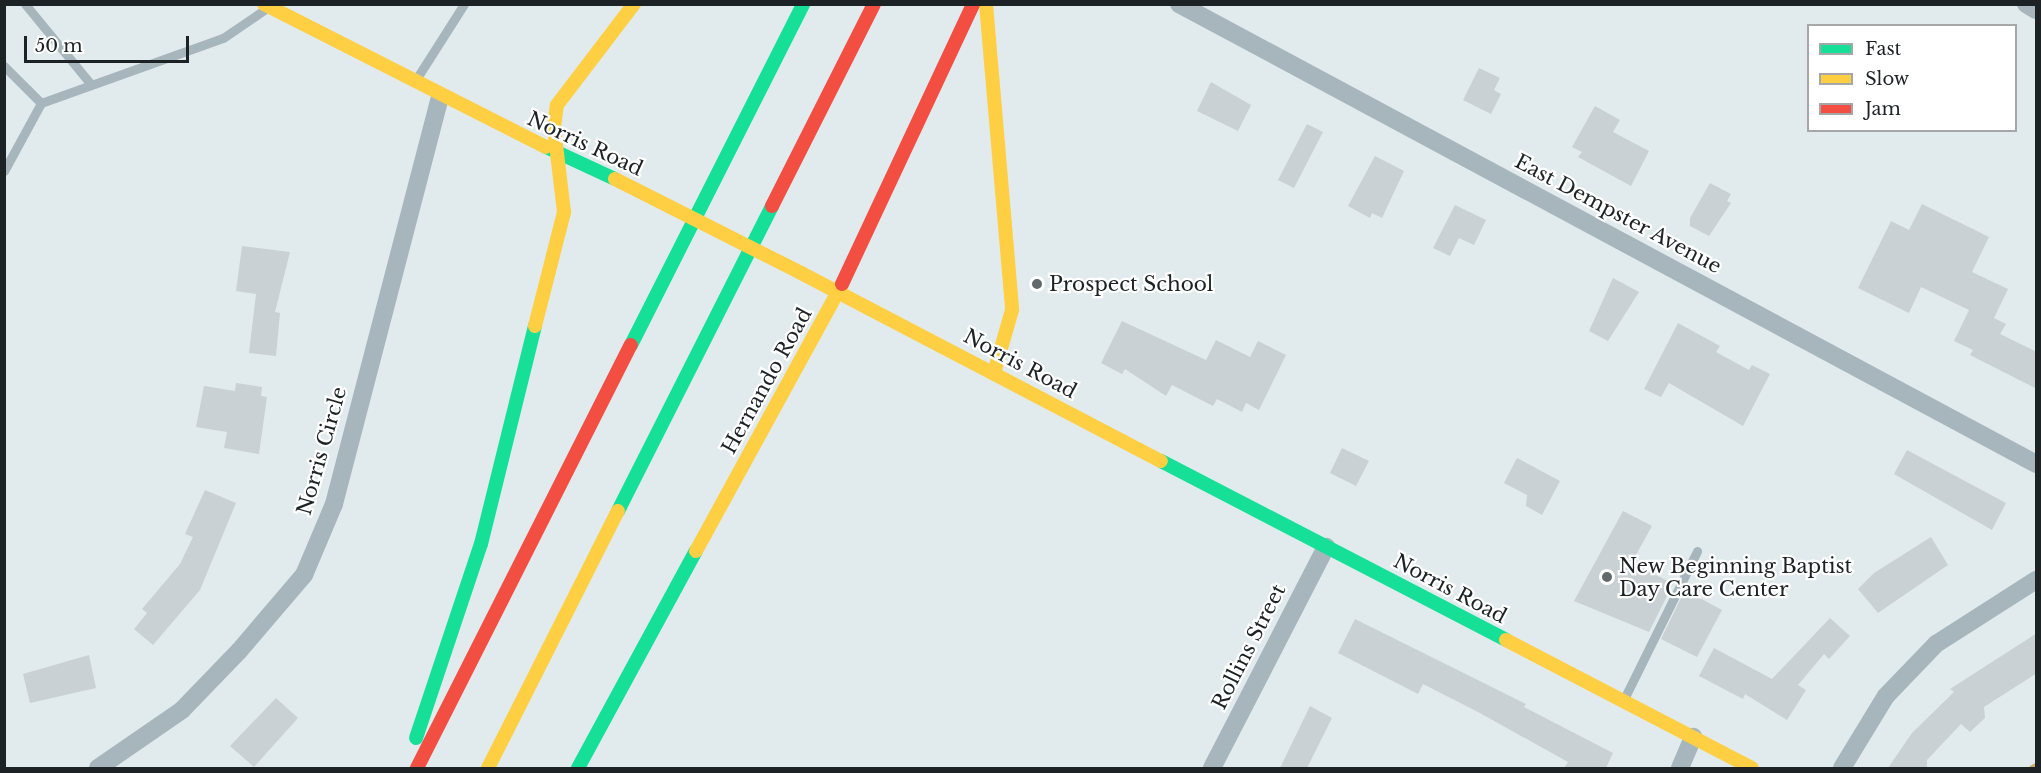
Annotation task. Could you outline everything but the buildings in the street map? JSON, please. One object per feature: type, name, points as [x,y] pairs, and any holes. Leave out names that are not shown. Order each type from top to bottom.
[{"type":"main road","points":[[407,768],[481,544],[564,212],[556,152],[557,105],[634,4]]},
{"type":"main road","points":[[417,768],[803,4]]},
{"type":"main road","points":[[488,768],[874,4]]},
{"type":"main road","points":[[986,4],[1012,310],[994,373]]},
{"type":"main road","name":"Norris Road","points":[[266,6],[440,98],[615,179],[801,273],[1752,768]]},
{"type":"main road","name":"Hernando Road","points":[[578,768],[838,292],[970,10]]},
{"type":"street","name":"East Dempster Avenue","points":[[1179,4],[2037,464]]},
{"type":"street","points":[[2026,4],[2037,10]]},
{"type":"street","name":"Norris Circle","points":[[98,768],[182,710],[239,651],[303,575],[334,504],[440,98]]},
{"type":"street","name":"Rollins Street","points":[[1212,768],[1326,547]]},
{"type":"street","points":[[1842,768],[1886,696],[1936,644],[2037,580]]},
{"type":"street","points":[[1680,768],[1693,737]]},
{"type":"lane","points":[[25,4],[90,82]]},
{"type":"lane","points":[[414,83],[464,4]]},
{"type":"lane","points":[[4,171],[41,103],[90,82],[224,38],[266,6]]},
{"type":"lane","points":[[4,66],[41,103]]},
{"type":"lane","points":[[1623,701],[1697,551]]},
{"type":"waterway","points":[[2032,768],[2036,766]]},
{"type":"traffic: fast","points":[[631,345],[803,4]]},
{"type":"traffic: fast","points":[[546,147],[615,179]]},
{"type":"traffic: fast","points":[[618,511],[772,206]]},
{"type":"traffic: fast","points":[[416,738],[481,544],[535,326]]},
{"type":"traffic: fast","points":[[1161,461],[1506,640]]},
{"type":"traffic: fast","points":[[578,768],[696,551]]},
{"type":"traffic: slow","points":[[264,4],[546,147]]},
{"type":"traffic: slow","points":[[535,326],[564,212],[554,128],[557,105],[634,4]]},
{"type":"traffic: slow","points":[[986,4],[1012,310],[994,373]]},
{"type":"traffic: slow","points":[[615,179],[801,273]]},
{"type":"traffic: slow","points":[[801,273],[1161,461]]},
{"type":"traffic: slow","points":[[696,551],[842,284]]},
{"type":"traffic: slow","points":[[488,768],[618,511]]},
{"type":"traffic: slow","points":[[1506,640],[1752,768]]},
{"type":"traffic: jam","points":[[772,206],[874,4]]},
{"type":"traffic: jam","points":[[842,284],[973,4]]},
{"type":"traffic: jam","points":[[417,768],[631,345]]},
{"type":"place","name":"Prospect School","points":[[1037,284]]},
{"type":"place","name":"New Beginning Baptist Day Care Center","points":[[1607,577]]}]
